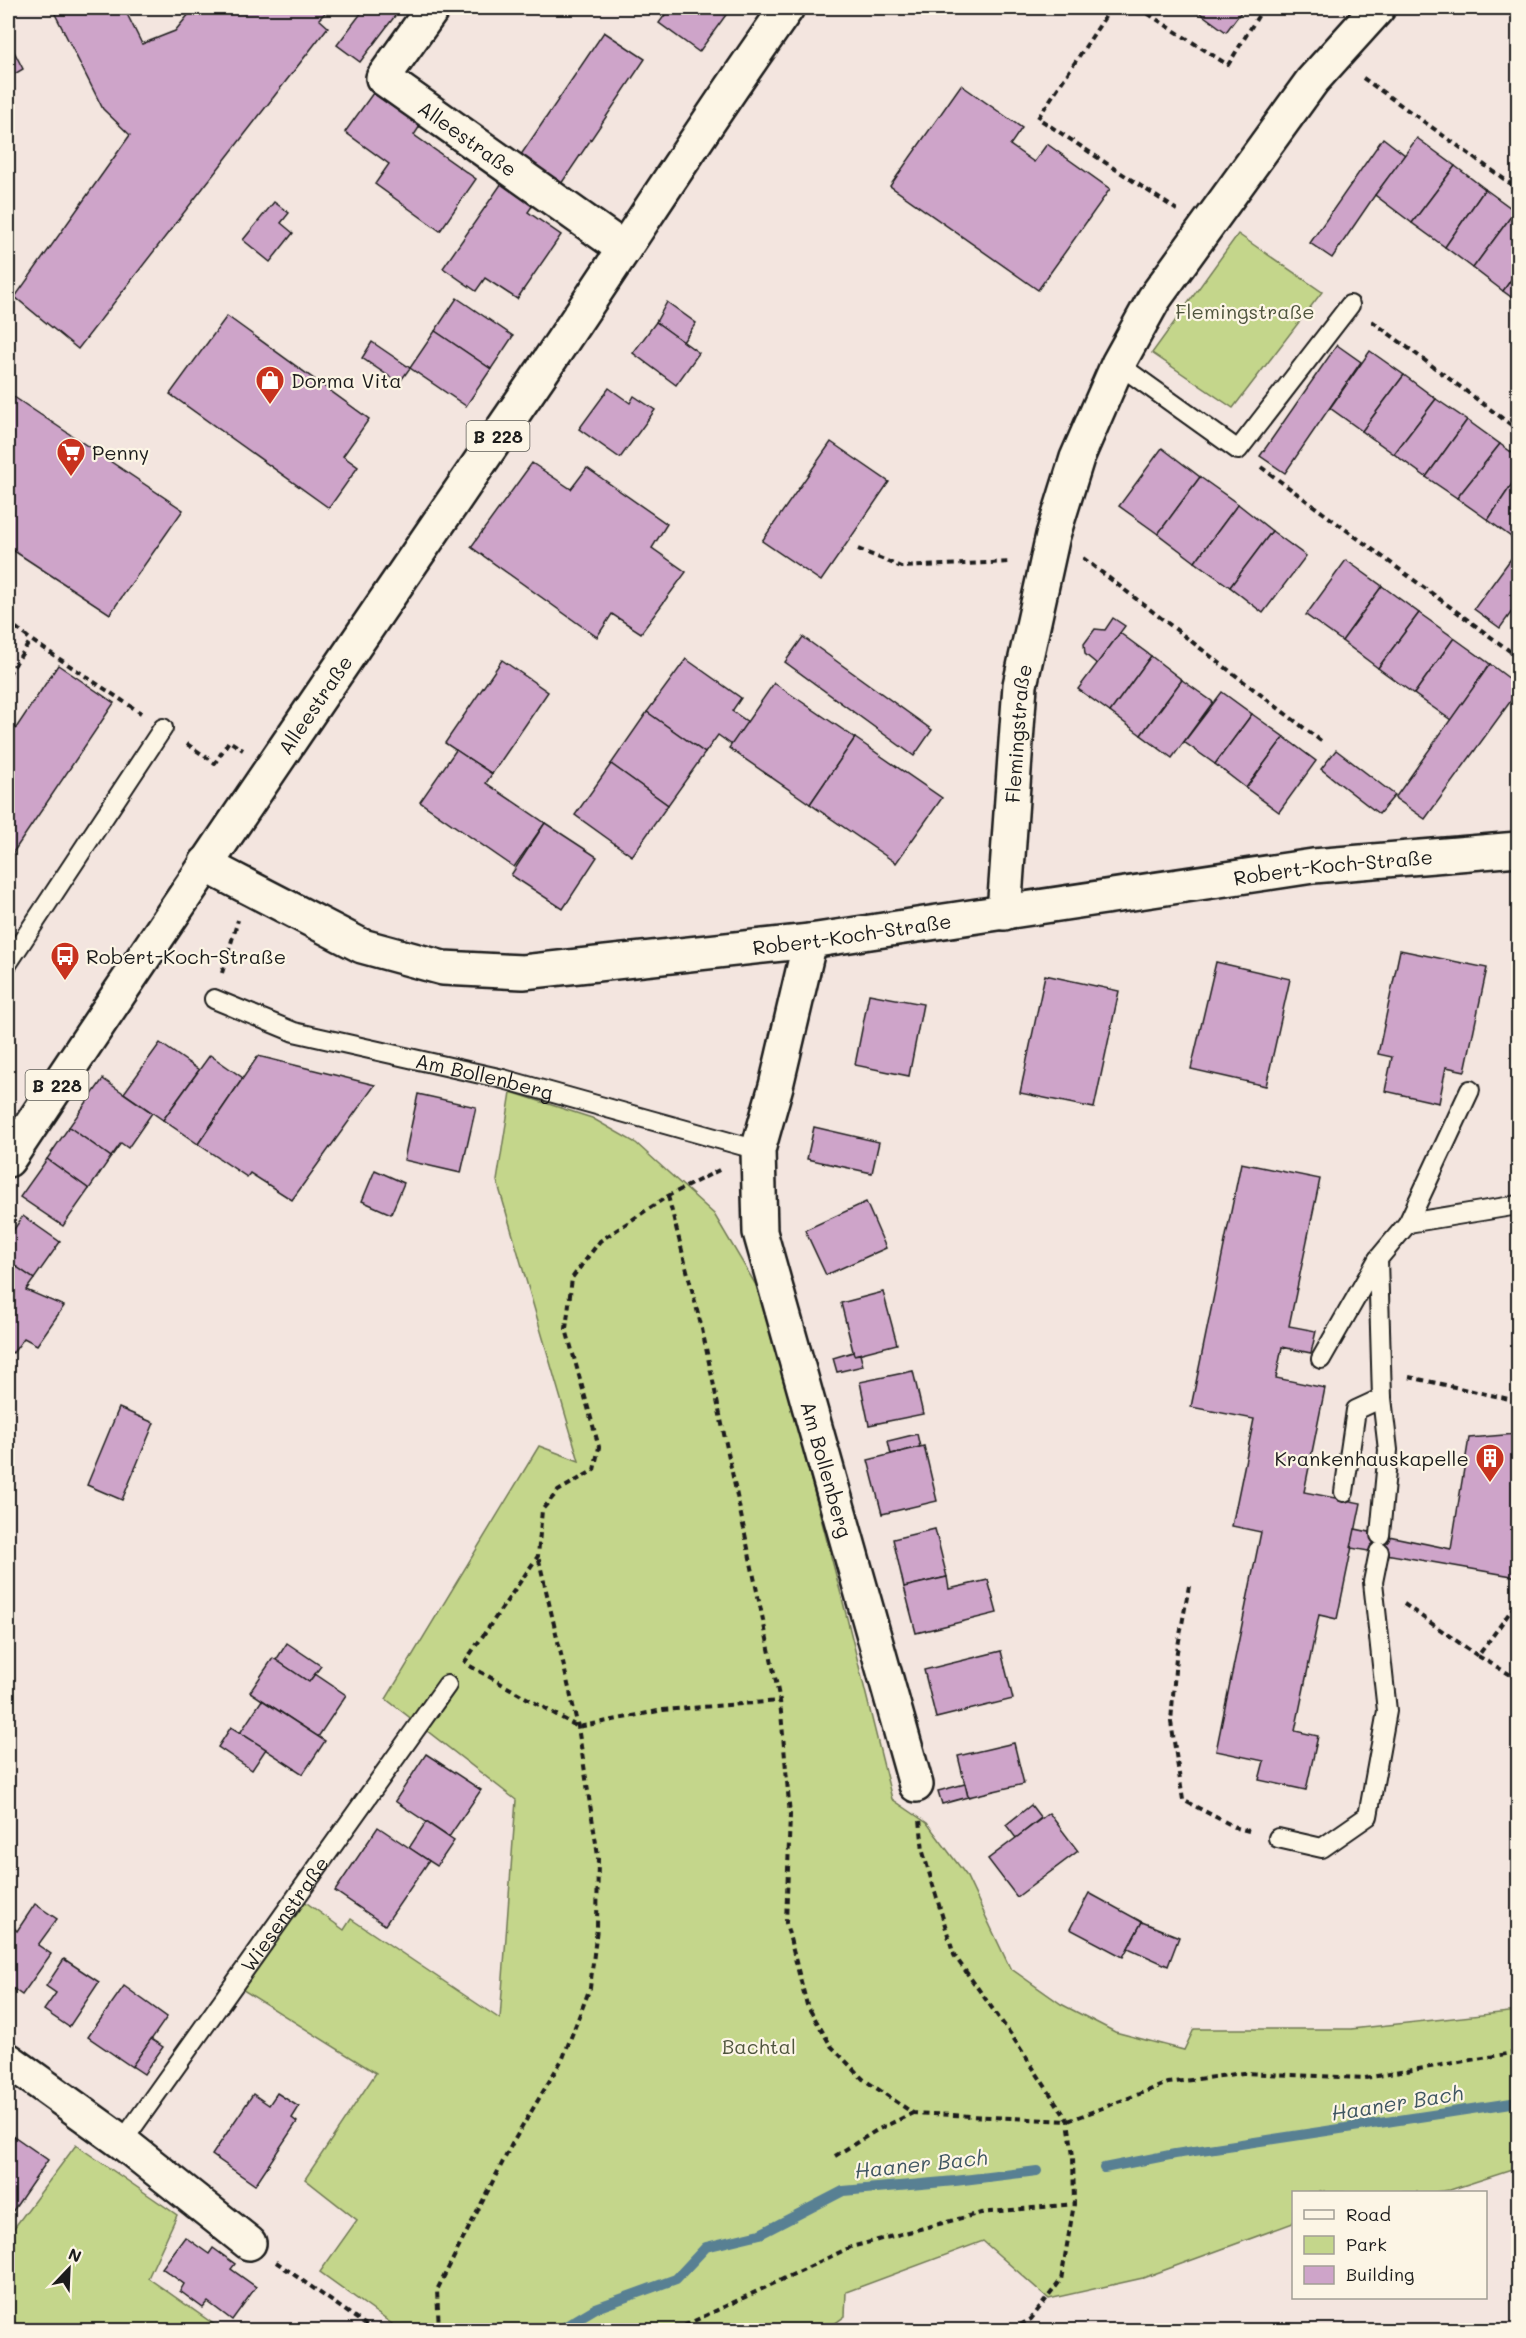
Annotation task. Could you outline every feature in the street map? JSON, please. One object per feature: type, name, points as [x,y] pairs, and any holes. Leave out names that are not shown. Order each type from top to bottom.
[{"type":"street","name":"Alleestraße","points":[[433,8],[383,78],[624,249]]},
{"type":"street","name":"Alleestraße","points":[[8,1160],[206,863],[624,249],[737,77],[787,8]]},
{"type":"street","name":"Flemingstraße","points":[[1004,913],[1020,685],[1051,548],[1077,458],[1118,364],[1154,299],[1312,81],[1378,8]]},
{"type":"street","name":"Robert-Koch-Straße","points":[[206,863],[362,946],[443,968],[523,972],[810,941],[1313,866],[1518,849]]},
{"type":"street","name":"Am Bollenberg","points":[[810,941],[776,1086],[758,1150],[760,1232],[916,1785]]},
{"type":"street","points":[[8,2060],[122,2142],[249,2243]]},
{"type":"lane","points":[[1118,364],[1238,450],[1350,305]]},
{"type":"lane","points":[[8,963],[164,728]]},
{"type":"lane","name":"Am Bollenberg","points":[[214,999],[294,1032],[503,1078],[758,1150]]},
{"type":"lane","points":[[1321,1359],[1378,1259],[1408,1223],[1470,1090]]},
{"type":"lane","points":[[1408,1223],[1518,1205]]},
{"type":"lane","points":[[1278,1838],[1322,1848],[1368,1816],[1387,1712],[1373,1582],[1380,1543],[1388,1450],[1382,1398],[1378,1259]]},
{"type":"lane","points":[[1344,1492],[1356,1410],[1382,1398]]},
{"type":"lane","name":"Wiesenstraße","points":[[122,2142],[447,1685]]},
{"type":"path","points":[[1111,8],[1038,118],[1205,229]]},
{"type":"path","points":[[1139,8],[1228,65],[1263,8]]},
{"type":"path","points":[[1334,57],[1518,189]]},
{"type":"path","points":[[1350,305],[1518,430]]},
{"type":"path","points":[[1238,450],[1518,657]]},
{"type":"path","points":[[858,549],[900,567],[1051,548],[1321,741]]},
{"type":"path","points":[[8,621],[30,640],[215,763],[229,741],[238,747]]},
{"type":"path","points":[[8,675],[30,640]]},
{"type":"path","points":[[214,999],[248,886]]},
{"type":"path","points":[[439,2331],[437,2290],[512,2144],[563,2058],[590,1988],[597,1928],[598,1856],[578,1727],[538,1556],[542,1510],[558,1491],[594,1470],[599,1447],[566,1329],[572,1278],[600,1241],[668,1196],[758,1150]]},
{"type":"path","points":[[668,1196],[702,1329],[780,1701],[790,1815],[786,1923],[807,2005],[831,2046],[863,2079],[913,2113]]},
{"type":"path","points":[[1382,1371],[1518,1401]]},
{"type":"path","points":[[447,1685],[538,1556]]},
{"type":"path","points":[[1373,1582],[1478,1656],[1518,1679]]},
{"type":"path","points":[[1189,1586],[1176,1657],[1171,1722],[1183,1800],[1237,1828],[1278,1838]]},
{"type":"path","points":[[1478,1656],[1518,1601]]},
{"type":"path","points":[[464,1663],[578,1727],[663,1710],[780,1701]]},
{"type":"path","points":[[916,1785],[923,1852],[954,1955],[1012,2036],[1068,2121],[1073,2156],[1074,2204],[1061,2280],[1031,2319],[1011,2331]]},
{"type":"path","points":[[835,2156],[877,2130],[913,2113],[1068,2121],[1168,2083],[1243,2073],[1365,2078],[1518,2052]]},
{"type":"path","points":[[675,2331],[851,2247],[981,2213],[1074,2204]]},
{"type":"path","points":[[249,2243],[373,2331]]},
{"type":"green space","name":"Flemingstraße","points":[[1238,234],[1322,292],[1233,408],[1152,353]]},
{"type":"green space","name":"Bachtal","points":[[511,1092],[592,1118],[636,1143],[714,1214],[763,1297],[892,1799],[927,1823],[966,1875],[1010,1968],[1061,2004],[1115,2032],[1184,2050],[1194,2029],[1351,2029],[1518,2011],[1518,2168],[1442,2191],[1292,2191],[1292,2223],[1143,2278],[1049,2299],[983,2241],[846,2292],[845,2316],[826,2330],[391,2330],[392,2324],[320,2272],[357,2220],[305,2179],[376,2073],[240,1988],[300,1898],[344,1930],[351,1919],[500,2019],[516,1800],[386,1699],[539,1446],[579,1461],[497,1181]]},
{"type":"green space","points":[[76,2145],[177,2215],[148,2278],[222,2330],[8,2330],[8,2236]]},
{"type":"building","points":[[52,8],[124,8],[142,44],[175,31],[194,8],[325,8],[328,10],[319,19],[328,27],[78,349],[15,297],[130,135],[103,109]]},
{"type":"building","points":[[365,8],[401,8],[360,62],[337,45]]},
{"type":"building","points":[[670,8],[731,8],[699,52],[659,23]]},
{"type":"building","points":[[1193,8],[1244,8],[1226,32]]},
{"type":"building","points":[[8,11],[15,24],[8,29]]},
{"type":"building","points":[[604,32],[645,59],[557,190],[516,162]]},
{"type":"building","points":[[8,40],[23,69],[8,78]]},
{"type":"building","points":[[961,85],[1022,128],[1010,145],[1034,162],[1047,144],[1110,189],[1038,290],[890,186]]},
{"type":"building","points":[[373,93],[420,126],[414,135],[476,179],[440,231],[375,184],[389,164],[345,132]]},
{"type":"building","points":[[1383,138],[1405,155],[1332,258],[1310,243]]},
{"type":"building","points":[[1417,138],[1455,166],[1412,223],[1375,195]]},
{"type":"building","points":[[1455,166],[1485,189],[1445,247],[1412,223]]},
{"type":"building","points":[[504,180],[535,202],[528,212],[561,235],[517,299],[485,278],[476,291],[443,268]]},
{"type":"building","points":[[1485,189],[1515,211],[1473,268],[1445,247]]},
{"type":"building","points":[[274,202],[289,213],[281,223],[293,233],[270,262],[243,240]]},
{"type":"building","points":[[1515,211],[1518,214],[1518,270],[1503,291],[1473,268]]},
{"type":"building","points":[[1518,270],[1518,302],[1503,291]]},
{"type":"building","points":[[457,298],[513,336],[491,369],[435,331]]},
{"type":"building","points":[[667,302],[696,323],[683,342],[656,322]]},
{"type":"building","name":"Dorma Vita","points":[[227,316],[369,419],[343,456],[358,467],[329,508],[170,394]]},
{"type":"building","points":[[656,322],[699,353],[676,385],[633,353]]},
{"type":"building","points":[[435,331],[491,369],[466,406],[410,368]]},
{"type":"building","points":[[372,342],[410,368],[399,383],[362,358]]},
{"type":"building","points":[[1337,345],[1361,362],[1285,473],[1260,456]]},
{"type":"building","points":[[1370,351],[1404,375],[1362,431],[1330,408]]},
{"type":"building","points":[[1404,375],[1436,399],[1394,454],[1362,431]]},
{"type":"building","points":[[609,388],[630,403],[634,396],[655,410],[620,458],[579,429]]},
{"type":"building","name":"Penny","points":[[8,393],[183,510],[110,614],[8,547]]},
{"type":"building","points":[[1436,399],[1467,420],[1426,477],[1394,454]]},
{"type":"building","points":[[1467,420],[1500,444],[1457,498],[1426,477]]},
{"type":"building","points":[[831,442],[889,482],[821,581],[762,541]]},
{"type":"building","points":[[1500,444],[1518,457],[1518,475],[1488,520],[1457,498]]},
{"type":"building","points":[[1162,448],[1200,477],[1158,534],[1119,506]]},
{"type":"building","points":[[532,463],[571,489],[587,468],[667,524],[652,548],[686,572],[641,633],[612,614],[597,637],[471,547]]},
{"type":"building","points":[[1518,475],[1518,542],[1488,520]]},
{"type":"building","points":[[1200,477],[1238,504],[1195,562],[1158,534]]},
{"type":"building","points":[[1238,504],[1272,531],[1230,587],[1195,562]]},
{"type":"building","points":[[1272,531],[1306,556],[1263,613],[1230,587]]},
{"type":"building","points":[[1513,556],[1518,561],[1518,603],[1500,628],[1474,609]]},
{"type":"building","points":[[1346,560],[1382,586],[1342,641],[1306,615]]},
{"type":"building","points":[[1382,586],[1419,613],[1378,668],[1342,641]]},
{"type":"building","points":[[1419,613],[1454,638],[1414,694],[1378,668]]},
{"type":"building","points":[[1113,618],[1125,626],[1097,664],[1085,654],[1084,644],[1095,629],[1105,630]]},
{"type":"building","points":[[1120,633],[1151,656],[1110,712],[1078,689]]},
{"type":"building","points":[[803,637],[932,730],[914,756],[785,662]]},
{"type":"building","points":[[1454,638],[1490,664],[1451,720],[1414,694]]},
{"type":"building","points":[[1151,656],[1182,680],[1141,735],[1110,712]]},
{"type":"building","points":[[686,659],[741,698],[732,711],[748,722],[732,745],[718,735],[705,753],[647,712]]},
{"type":"building","points":[[502,660],[548,692],[492,774],[445,743]]},
{"type":"building","points":[[1490,664],[1518,685],[1518,691],[1425,819],[1395,798]]},
{"type":"building","points":[[58,665],[114,703],[8,860],[8,740]]},
{"type":"building","points":[[1182,680],[1213,702],[1172,758],[1141,735]]},
{"type":"building","points":[[774,683],[855,738],[810,804],[729,748]]},
{"type":"building","points":[[1222,692],[1252,714],[1215,764],[1184,742]]},
{"type":"building","points":[[647,712],[705,753],[668,805],[611,764]]},
{"type":"building","points":[[1252,714],[1284,737],[1246,788],[1215,764]]},
{"type":"building","points":[[1284,737],[1316,761],[1279,812],[1246,788]]},
{"type":"building","points":[[855,738],[942,798],[896,863],[810,804]]},
{"type":"building","points":[[456,750],[492,774],[486,783],[545,823],[514,867],[420,802]]},
{"type":"building","points":[[1336,750],[1395,795],[1379,814],[1321,769]]},
{"type":"building","points":[[611,764],[668,805],[632,856],[575,815]]},
{"type":"building","points":[[545,823],[597,857],[563,909],[511,875]]},
{"type":"building","points":[[1400,950],[1487,968],[1465,1071],[1446,1067],[1439,1103],[1385,1091],[1392,1057],[1378,1054]]},
{"type":"building","points":[[1216,962],[1290,979],[1266,1086],[1191,1069]]},
{"type":"building","points":[[1045,975],[1119,991],[1094,1108],[1020,1093]]},
{"type":"building","points":[[869,994],[923,1004],[909,1076],[855,1065]]},
{"type":"building","points":[[160,1043],[199,1070],[163,1120],[124,1093]]},
{"type":"building","points":[[210,1055],[243,1078],[198,1144],[163,1120]]},
{"type":"building","points":[[258,1056],[375,1085],[292,1200],[250,1173],[247,1177],[198,1144]]},
{"type":"building","points":[[103,1079],[152,1113],[128,1148],[121,1143],[111,1157],[69,1127]]},
{"type":"building","points":[[418,1094],[476,1107],[461,1173],[404,1160]]},
{"type":"building","points":[[69,1127],[111,1157],[89,1189],[47,1159]]},
{"type":"building","points":[[814,1127],[879,1142],[872,1173],[807,1159]]},
{"type":"building","points":[[47,1159],[89,1189],[63,1226],[20,1197]]},
{"type":"building","points":[[1241,1163],[1320,1179],[1289,1326],[1316,1331],[1311,1353],[1282,1347],[1276,1378],[1325,1388],[1304,1492],[1361,1503],[1337,1619],[1319,1615],[1295,1731],[1318,1736],[1306,1790],[1259,1780],[1264,1761],[1216,1751],[1261,1532],[1232,1526],[1254,1419],[1191,1407]]},
{"type":"building","points":[[375,1170],[404,1183],[391,1214],[362,1201]]},
{"type":"building","points":[[866,1202],[886,1248],[826,1275],[805,1230]]},
{"type":"building","points":[[23,1216],[60,1242],[34,1279],[8,1261],[8,1238]]},
{"type":"building","points":[[8,1261],[34,1279],[26,1290],[64,1306],[37,1345],[24,1338],[13,1353],[8,1350]]},
{"type":"building","points":[[883,1292],[897,1344],[854,1355],[841,1303]]},
{"type":"building","points":[[853,1352],[854,1355],[860,1354],[863,1366],[837,1372],[833,1358]]},
{"type":"building","points":[[913,1371],[923,1414],[869,1425],[860,1382]]},
{"type":"building","points":[[119,1408],[154,1423],[122,1500],[87,1485]]},
{"type":"building","points":[[917,1434],[920,1447],[891,1454],[888,1441]]},
{"type":"building","name":"Krankenhauskapelle","points":[[1516,1434],[1518,1436],[1518,1577],[1351,1548],[1355,1529],[1451,1549],[1469,1438]]},
{"type":"building","points":[[924,1446],[937,1501],[882,1514],[868,1460]]},
{"type":"building","points":[[935,1529],[947,1577],[904,1587],[893,1539]]},
{"type":"building","points":[[947,1577],[949,1589],[988,1580],[997,1613],[916,1633],[904,1587]]},
{"type":"building","points":[[287,1643],[321,1666],[309,1682],[276,1660]]},
{"type":"building","points":[[1001,1651],[1013,1699],[936,1718],[924,1670]]},
{"type":"building","points":[[273,1658],[309,1682],[315,1674],[346,1695],[318,1737],[250,1692]]},
{"type":"building","points":[[262,1700],[325,1741],[303,1774],[240,1733]]},
{"type":"building","points":[[231,1727],[266,1749],[252,1770],[218,1747]]},
{"type":"building","points":[[1014,1743],[1024,1784],[968,1797],[958,1756]]},
{"type":"building","points":[[426,1754],[481,1790],[449,1837],[395,1801]]},
{"type":"building","points":[[965,1784],[968,1797],[942,1804],[938,1791]]},
{"type":"building","points":[[1031,1805],[1041,1818],[1016,1838],[1006,1825]]},
{"type":"building","points":[[1049,1813],[1078,1851],[1017,1897],[988,1859]]},
{"type":"building","points":[[426,1822],[454,1841],[437,1866],[409,1848]]},
{"type":"building","points":[[378,1827],[429,1861],[385,1925],[335,1891]]},
{"type":"building","points":[[1089,1893],[1142,1922],[1123,1957],[1070,1929]]},
{"type":"building","points":[[35,1904],[57,1919],[38,1945],[51,1954],[22,1995],[8,1985],[8,1938],[14,1928],[17,1931]]},
{"type":"building","points":[[1142,1922],[1179,1937],[1168,1966],[1128,1948]]},
{"type":"building","points":[[64,1959],[99,1982],[69,2027],[44,2010],[56,1993],[46,1986]]},
{"type":"building","points":[[124,1986],[167,2017],[132,2067],[88,2037]]},
{"type":"building","points":[[151,2039],[163,2047],[144,2074],[132,2066]]},
{"type":"building","points":[[277,2093],[299,2107],[292,2118],[297,2122],[255,2185],[212,2155],[253,2094],[269,2105]]},
{"type":"building","points":[[8,2132],[48,2160],[8,2218]]},
{"type":"building","points":[[185,2237],[209,2254],[213,2248],[235,2264],[231,2269],[256,2287],[232,2320],[208,2302],[203,2308],[180,2291],[184,2284],[162,2268]]},
{"type":"waterway","name":"Haaner Bach","points":[[1104,2168],[1175,2154],[1518,2102]]},
{"type":"waterway","name":"Haaner Bach","points":[[559,2330],[596,2308],[676,2279],[706,2247],[760,2234],[843,2191],[1037,2171]]},
{"type":"place","name":"Dorma Vita","points":[[270,406]]},
{"type":"place","name":"Penny","points":[[71,478]]},
{"type":"place","name":"Robert-Koch-Straße","points":[[65,982]]},
{"type":"place","name":"Krankenhauskapelle","points":[[1490,1484]]}]
